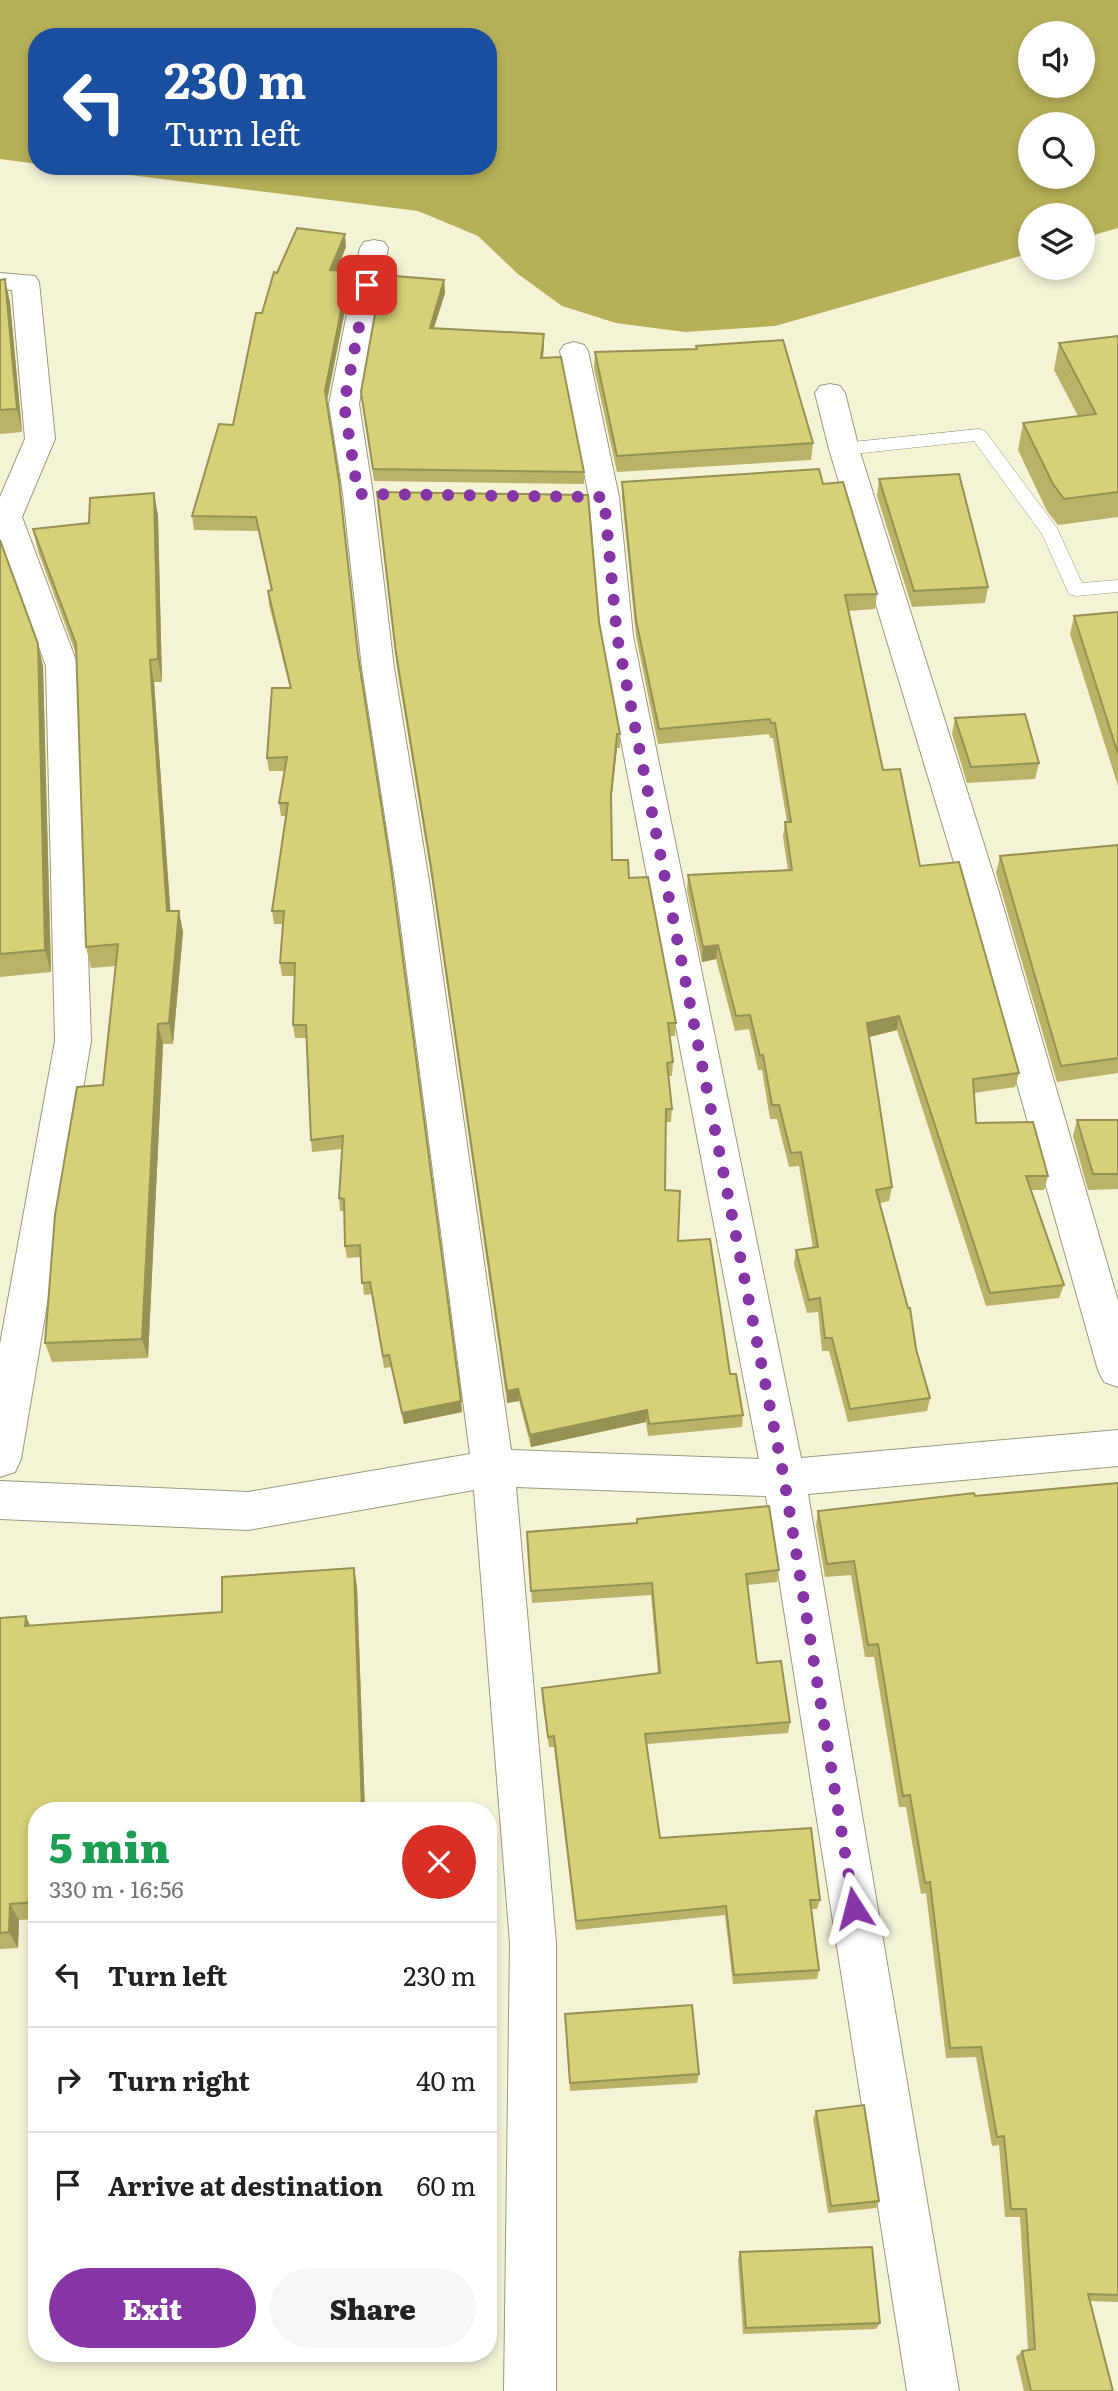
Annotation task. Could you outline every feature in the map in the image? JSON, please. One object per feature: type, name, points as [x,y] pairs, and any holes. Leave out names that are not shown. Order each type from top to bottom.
[{"type":"street","points":[[374,248],[344,404],[372,494],[378,668],[412,881],[493,1468],[533,1943],[530,2391]]},
{"type":"street","points":[[0,281],[25,282],[39,426],[40,439],[7,517],[62,666],[73,1041],[0,1459]]},
{"type":"street","points":[[574,351],[603,491],[617,636],[784,1478],[933,2391]]},
{"type":"street","points":[[830,393],[840,464],[980,889],[1118,1370]]},
{"type":"street","points":[[0,1500],[248,1511],[493,1468],[784,1478],[1118,1448]]},
{"type":"lane","points":[[840,464],[979,435],[1051,532],[1076,590],[1118,586]]},
{"type":"shaded area","points":[[0,0],[1118,0],[1118,228],[1095,235],[1095,203],[1018,203],[1018,257],[775,326],[685,332],[616,323],[562,306],[518,274],[478,236],[418,211],[130,175],[497,175],[497,28],[28,28],[28,163],[0,159]]},
{"type":"building","points":[[297,228],[345,234],[330,270],[349,271],[325,391],[339,481],[358,655],[391,868],[461,1401],[402,1413],[389,1355],[383,1356],[370,1282],[362,1283],[360,1245],[345,1246],[344,1199],[339,1198],[343,1136],[311,1140],[306,1025],[293,1025],[295,963],[280,963],[284,911],[272,911],[288,803],[279,803],[287,757],[267,758],[272,688],[291,688],[268,591],[272,590],[256,517],[192,516],[219,424],[233,425],[256,313],[262,313],[274,272],[277,273]]},
{"type":"building","points":[[382,275],[444,280],[430,328],[544,334],[541,358],[561,357],[584,472],[373,469],[361,392]]},
{"type":"building","points":[[5,279],[17,409],[0,410],[0,280]]},
{"type":"building","points":[[1118,336],[1118,492],[1064,499],[1053,484],[1023,423],[1096,414],[1059,343]]},
{"type":"building","points":[[783,340],[813,443],[617,456],[595,352],[697,349],[696,346]]},
{"type":"building","points":[[819,469],[823,484],[843,482],[877,594],[845,595],[883,770],[900,769],[920,866],[959,862],[1019,1073],[973,1079],[976,1123],[1033,1122],[1048,1176],[1026,1176],[1064,1285],[990,1293],[899,1016],[867,1023],[892,1187],[876,1190],[910,1308],[916,1349],[930,1398],[850,1409],[832,1338],[825,1338],[820,1298],[809,1300],[796,1250],[818,1247],[801,1152],[791,1153],[779,1105],[772,1105],[763,1055],[760,1056],[750,1015],[736,1016],[718,945],[703,947],[688,875],[792,870],[785,822],[791,822],[775,723],[771,723],[770,719],[659,729],[636,620],[622,482]]},
{"type":"building","points":[[959,474],[988,587],[914,591],[879,479]]},
{"type":"building","points":[[377,492],[588,495],[599,622],[620,734],[617,734],[611,795],[612,860],[628,860],[629,878],[648,877],[676,1023],[668,1023],[673,1062],[667,1063],[672,1109],[666,1109],[665,1190],[680,1191],[678,1241],[710,1239],[730,1374],[736,1374],[743,1415],[649,1424],[647,1410],[530,1435],[518,1389],[507,1391],[431,867],[396,653]]},
{"type":"building","points":[[154,493],[158,659],[150,660],[167,911],[179,911],[169,1023],[158,1024],[142,1339],[45,1343],[55,1215],[77,1087],[103,1085],[118,944],[86,947],[76,644],[33,529],[89,523],[90,498]]},
{"type":"building","points":[[0,540],[38,644],[45,950],[0,954]]},
{"type":"building","points":[[1118,612],[1118,754],[1074,616]]},
{"type":"building","points":[[1025,714],[1039,763],[971,767],[955,718]]},
{"type":"building","points":[[1118,845],[1118,1058],[1061,1066],[1000,856]]},
{"type":"building","points":[[1077,1120],[1118,1120],[1118,1174],[1093,1174]]},
{"type":"building","points":[[1118,1483],[1118,2295],[1088,2294],[1113,2391],[1031,2391],[1022,2351],[1035,2349],[1026,2209],[1011,2209],[1004,2136],[997,2137],[981,2047],[950,2048],[930,1882],[925,1883],[910,1795],[903,1796],[878,1644],[868,1645],[854,1561],[827,1564],[818,1511],[974,1493],[975,1496]]},
{"type":"building","points":[[769,1506],[779,1570],[746,1574],[757,1663],[781,1661],[790,1722],[645,1734],[660,1838],[811,1828],[820,1900],[810,1900],[819,1970],[734,1975],[726,1906],[576,1921],[554,1736],[548,1737],[542,1688],[660,1673],[652,1583],[531,1591],[527,1532],[637,1523],[637,1519]]},
{"type":"building","points":[[354,1568],[362,1802],[28,1802],[28,1903],[10,1904],[9,1932],[0,1933],[0,1618],[26,1616],[25,1626],[222,1612],[222,1577]]},
{"type":"building","points":[[692,2005],[699,2074],[570,2083],[565,2014]]},
{"type":"building","points":[[864,2105],[879,2201],[831,2206],[816,2111]]},
{"type":"building","points":[[872,2247],[880,2323],[746,2328],[740,2252]]},
{"type":"route","points":[[367,285],[344,404],[358,494],[604,497],[617,636],[784,1478],[854,1908]]}]
